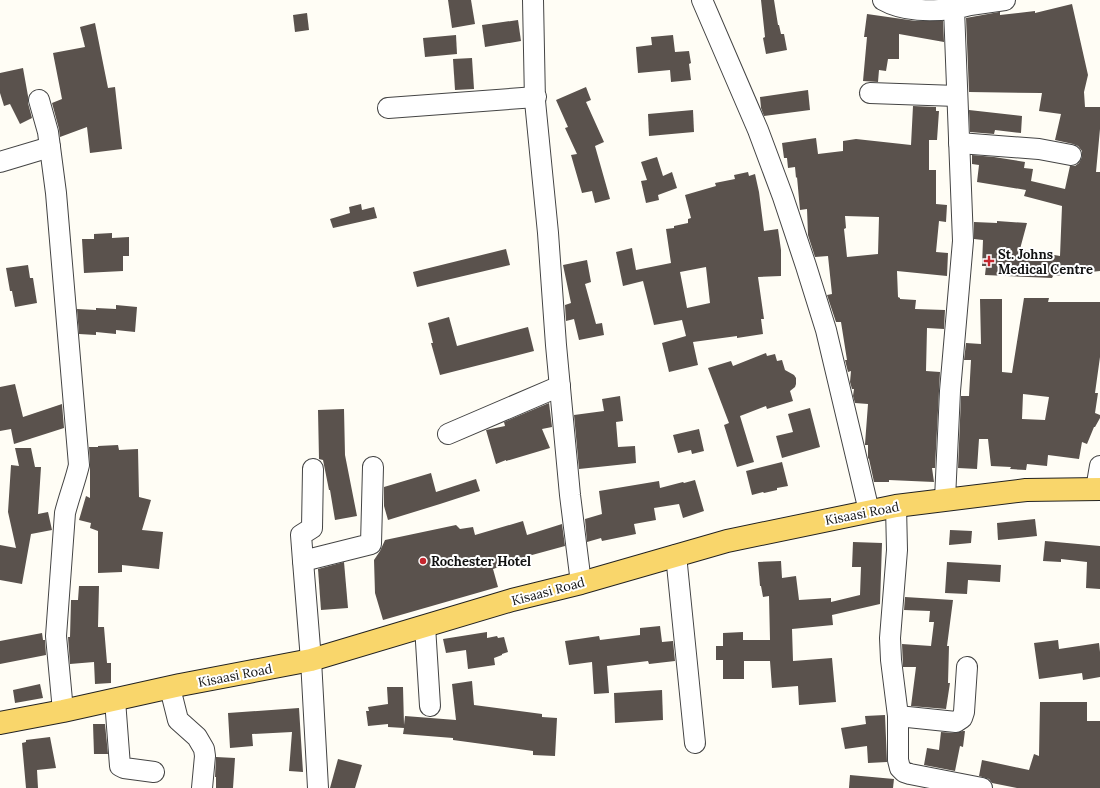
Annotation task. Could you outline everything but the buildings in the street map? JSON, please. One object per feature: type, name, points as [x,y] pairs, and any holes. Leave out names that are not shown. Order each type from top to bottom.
[{"type":"main road","name":"Kisaasi Road","points":[[0,723],[311,660],[512,600],[581,583],[727,541],[896,506],[1026,490],[1098,489]]},
{"type":"street","points":[[533,0],[536,97],[556,345],[570,495],[581,583]]},
{"type":"street","points":[[702,0],[758,130],[783,197],[806,266],[826,330],[869,511]]},
{"type":"street","points":[[883,0],[891,4],[910,9],[936,11],[1005,0]]},
{"type":"street","points":[[946,500],[950,391],[963,241],[954,9]]},
{"type":"street","points":[[870,93],[957,96]]},
{"type":"street","points":[[388,108],[536,97]]},
{"type":"street","points":[[39,100],[48,132],[56,193],[79,465],[76,481],[69,497],[65,513],[56,636],[63,711]]},
{"type":"street","points":[[959,143],[1039,149],[1071,155]]},
{"type":"street","points":[[0,162],[50,148]]},
{"type":"street","points":[[448,434],[560,386]]},
{"type":"street","points":[[1098,489],[1100,466]]},
{"type":"street","points":[[303,562],[371,544],[373,467]]},
{"type":"street","points":[[313,469],[312,528],[301,535],[311,660],[318,788]]},
{"type":"street","points":[[896,506],[897,550],[890,638],[891,660],[898,716],[898,760],[900,768],[904,772],[982,788]]},
{"type":"street","points":[[676,555],[695,743]]},
{"type":"street","points":[[425,626],[430,706]]},
{"type":"street","points":[[898,716],[956,722],[962,718],[964,712],[966,668]]},
{"type":"street","points":[[170,688],[178,720],[197,737],[204,749],[205,756],[202,788]]},
{"type":"street","points":[[115,700],[120,766],[124,768],[154,772]]},
{"type":"place","name":"St. Johns Medical Centre","points":[[989,261]]},
{"type":"place","name":"Rochester Hotel","points":[[423,561]]}]
